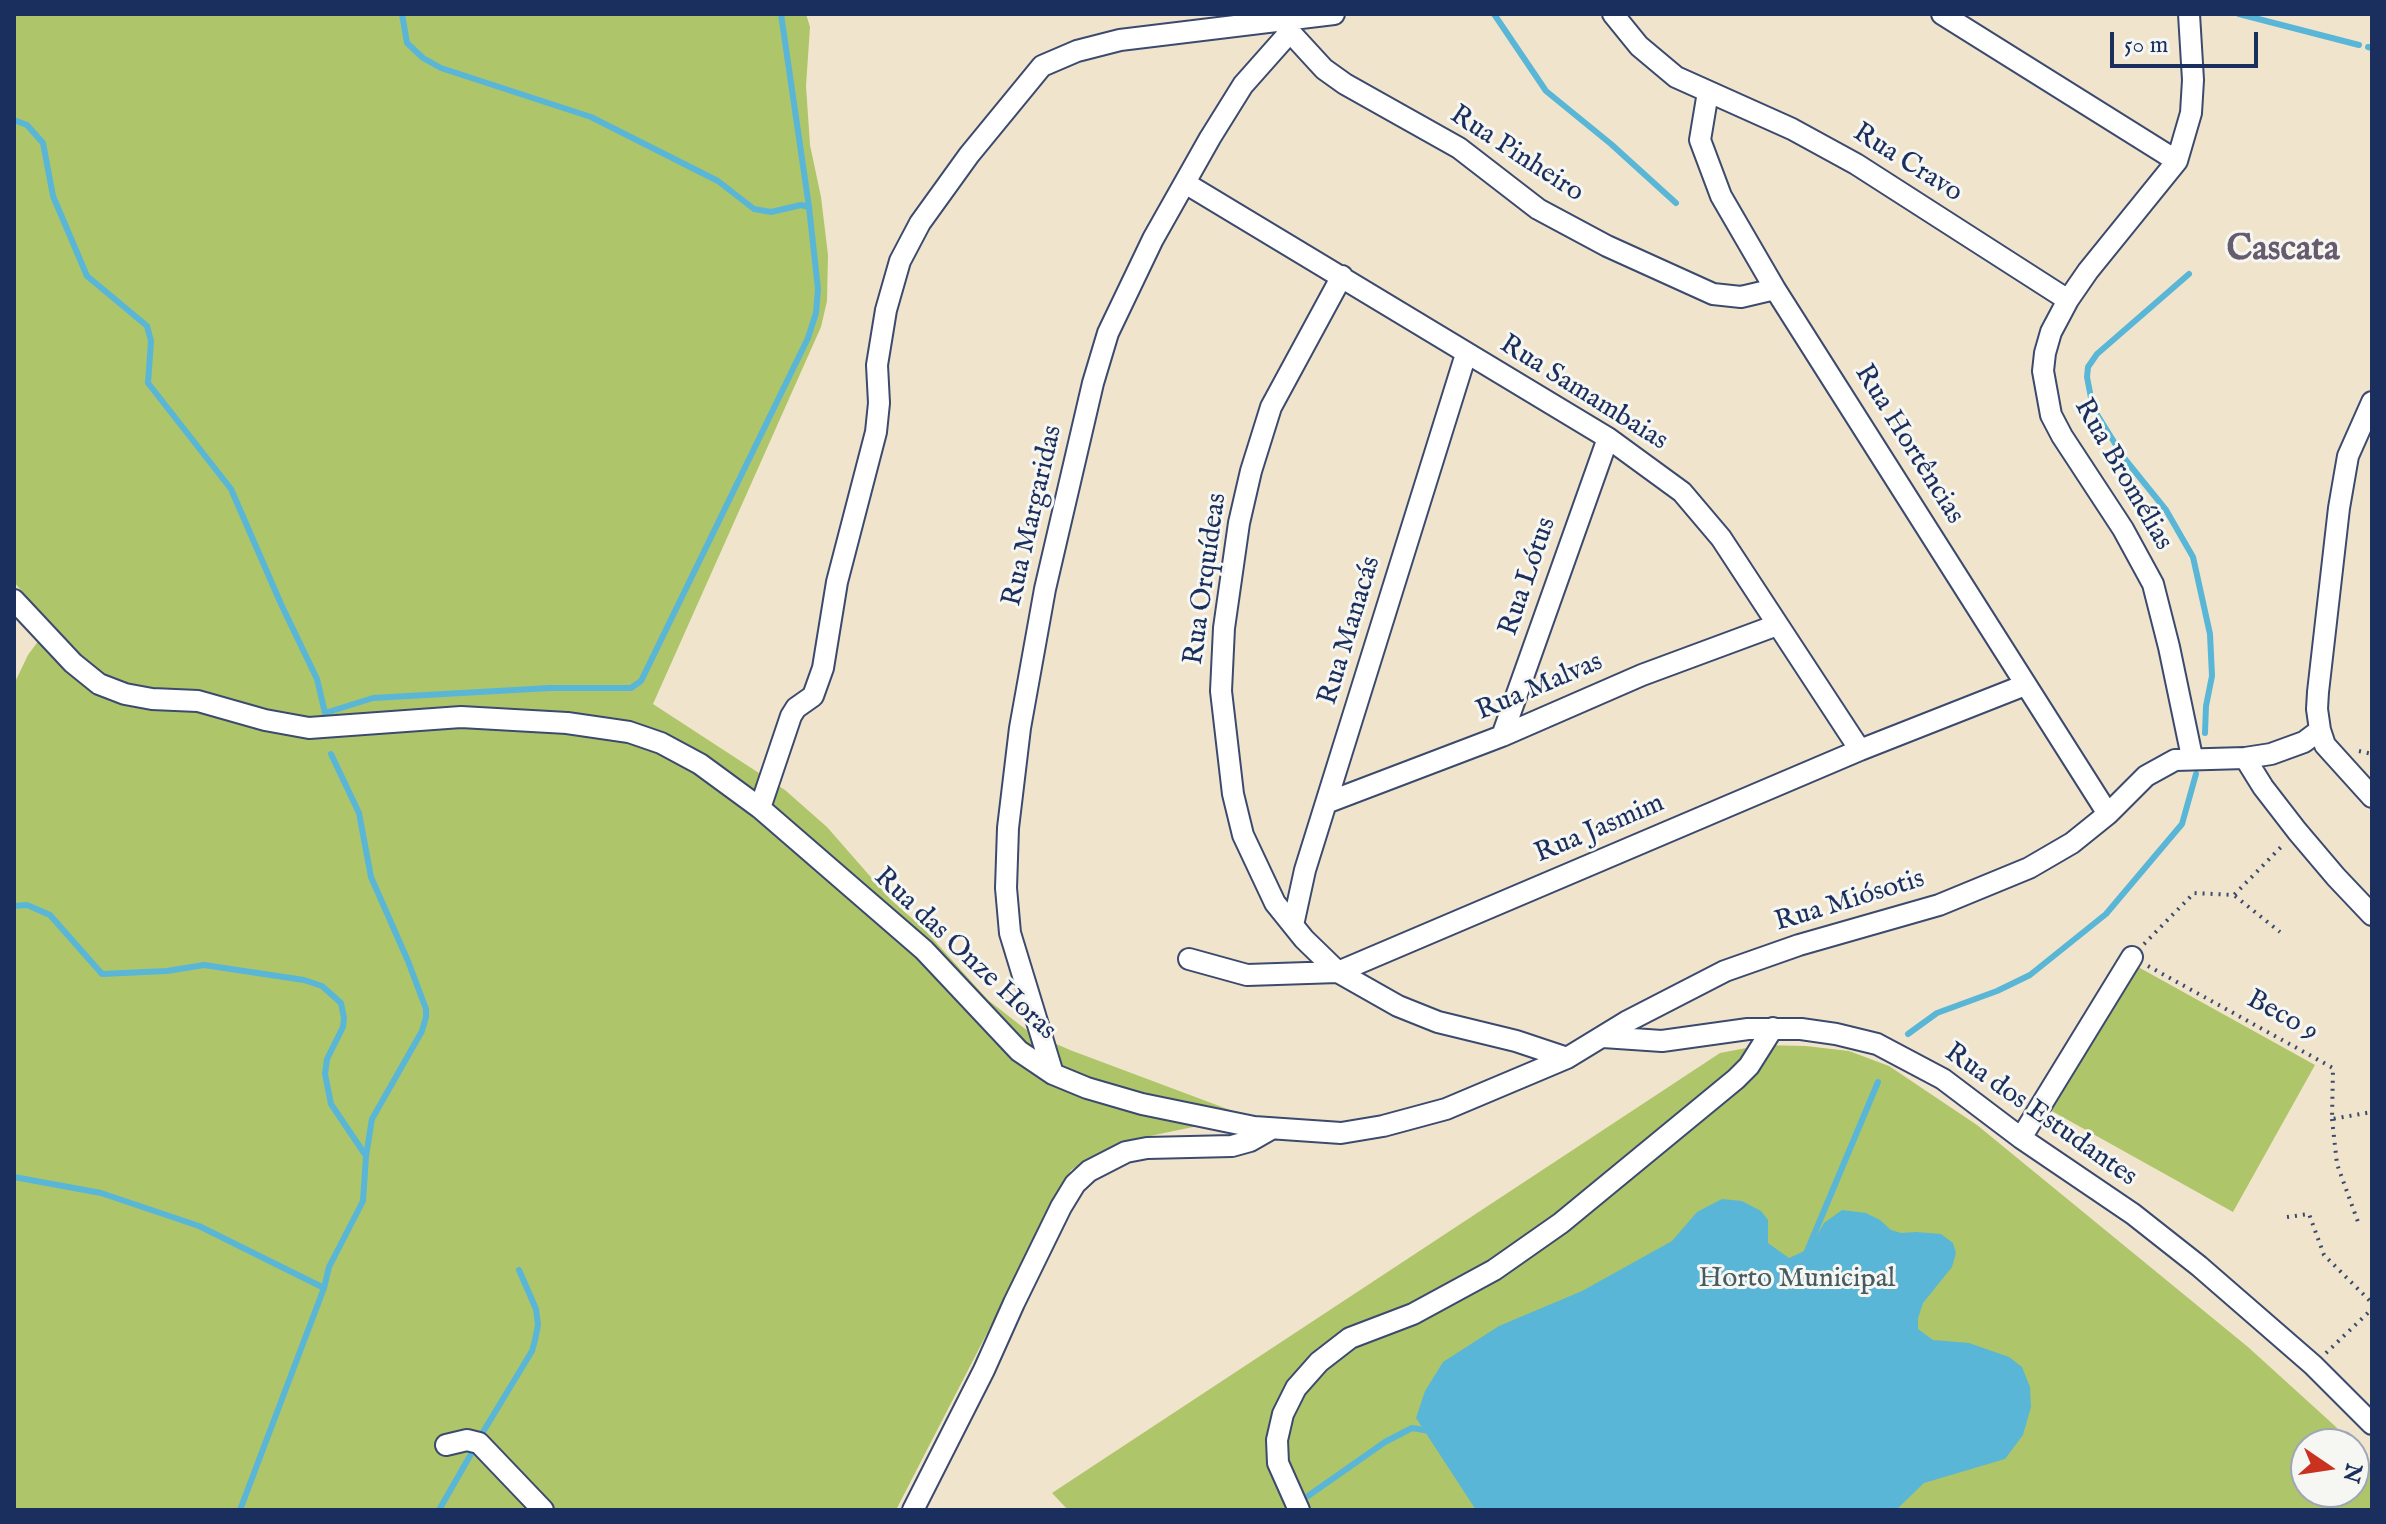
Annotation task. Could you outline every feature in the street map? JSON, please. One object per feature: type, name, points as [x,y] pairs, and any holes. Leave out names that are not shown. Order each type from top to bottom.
[{"type":"street","points":[[760,808],[791,716],[796,708],[813,696],[823,668],[837,582],[876,432],[879,403],[877,365],[886,310],[900,261],[920,223],[961,166],[1042,66],[1077,51],[1120,40],[1285,26],[1334,14]]},
{"type":"street","name":"Rua Cravo","points":[[1613,14],[1661,67],[1708,92],[1792,129],[1856,164],[2068,300]]},
{"type":"street","points":[[1942,14],[2177,161]]},
{"type":"street","name":"Rua Bromélias","points":[[2189,14],[2193,80],[2191,113],[2177,161],[2068,300],[2051,332],[2045,353],[2045,393],[2051,415],[2062,436],[2123,529],[2153,584],[2192,757]]},
{"type":"street","name":"Rua Margaridas","points":[[1053,1074],[1023,983],[1010,933],[1007,903],[1008,828],[1020,728],[1045,589],[1093,383],[1108,333],[1146,252],[1185,183],[1243,85],[1285,26]]},
{"type":"street","name":"Rua Pinheiro","points":[[1285,26],[1324,69],[1459,148],[1538,209],[1607,246],[1713,294],[1741,297],[1775,289]]},
{"type":"street","name":"Rua Hortências","points":[[1708,92],[1700,140],[1721,196],[1775,289],[2108,814]]},
{"type":"street","name":"Rua Samambaias","points":[[1185,183],[1608,438],[1682,492],[1702,512],[1860,750]]},
{"type":"street","name":"Rua Orquídeas","points":[[1342,276],[1271,407],[1239,523],[1224,628],[1221,691],[1233,794],[1243,835],[1275,903],[1338,972],[1398,1006],[1438,1022],[1516,1041],[1567,1058]]},
{"type":"street","name":"Rua Manacás","points":[[1293,925],[1305,870],[1466,354]]},
{"type":"street","points":[[2372,402],[2348,456],[2339,508],[2317,709],[2325,745],[2372,797]]},
{"type":"street","name":"Rua Lótus","points":[[1502,736],[1608,438]]},
{"type":"street","name":"Rua das Onze Horas","points":[[14,600],[73,663],[99,684],[125,694],[198,701],[265,720],[309,728],[461,717],[567,723],[629,732],[661,743],[700,764],[760,808],[924,950],[1019,1051],[1053,1074],[1087,1088],[1142,1104],[1271,1129],[1341,1133],[1383,1126],[1446,1109],[1567,1058]]},
{"type":"street","name":"Rua Malvas","points":[[1326,803],[1502,736],[1642,675],[1777,625]]},
{"type":"street","name":"Rua Jasmim","points":[[1189,959],[1247,975],[1338,972],[1860,750],[2025,685]]},
{"type":"street","points":[[2108,814],[2160,766],[2192,757],[2245,758],[2293,747],[2320,730]]},
{"type":"street","points":[[2245,758],[2297,831],[2372,915]]},
{"type":"street","name":"Rua Miósotis","points":[[1603,1037],[1725,971],[1799,945],[1939,905],[2029,868],[2072,843],[2108,814]]},
{"type":"street","points":[[2021,1138],[2132,957]]},
{"type":"street","points":[[1299,1510],[1278,1463],[1277,1440],[1283,1414],[1296,1388],[1319,1362],[1350,1338],[1413,1314],[1494,1270],[1561,1223],[1736,1079],[1749,1066],[1773,1028]]},
{"type":"street","name":"Rua dos Estudantes","points":[[1603,1037],[1662,1041],[1773,1028],[1836,1034],[1877,1044],[1943,1079],[2021,1138],[2133,1214],[2199,1266],[2313,1365],[2372,1424]]},
{"type":"street","points":[[1567,1058],[1603,1037]]},
{"type":"street","points":[[913,1510],[1075,1184],[1089,1171],[1126,1152],[1147,1148],[1232,1146],[1250,1141],[1271,1129]]},
{"type":"street","points":[[446,1445],[467,1440],[479,1443],[543,1510]]},
{"type":"path","points":[[2234,895],[2297,831]]},
{"type":"path","points":[[2132,957],[2194,893],[2234,895],[2280,932]]},
{"type":"path","name":"Beco 9","points":[[2132,957],[2333,1068],[2332,1119]]},
{"type":"path","points":[[2358,1222],[2337,1164],[2332,1119],[2372,1112]]},
{"type":"path","points":[[2287,1217],[2309,1214],[2324,1255],[2372,1306],[2313,1365]]},
{"type":"green space","points":[[14,14],[806,14],[810,27],[806,86],[810,145],[821,197],[828,255],[827,301],[821,327],[653,704],[785,790],[827,827],[890,899],[924,929],[988,1000],[1029,1032],[1246,1116],[1121,1142],[1071,1170],[896,1510],[14,1510],[14,684],[28,655],[50,625],[14,582]]},
{"type":"green space","points":[[2131,963],[2315,1065],[2233,1212],[2050,1110]]},
{"type":"green space","name":"Horto Municipal","points":[[1762,1045],[1849,1051],[1889,1066],[1977,1125],[2248,1347],[2337,1428],[2290,1428],[2290,1508],[2370,1508],[2370,1464],[2372,1510],[1068,1510],[1052,1493],[1720,1053]]},
{"type":"water","points":[[1722,1199],[1742,1201],[1761,1211],[1768,1220],[1768,1243],[1789,1258],[1809,1249],[1824,1223],[1842,1210],[1866,1213],[1901,1233],[1941,1234],[1953,1243],[1956,1253],[1952,1267],[1923,1303],[1918,1329],[1933,1340],[1969,1343],[2009,1357],[2022,1367],[2030,1387],[2031,1407],[2023,1435],[2005,1459],[1924,1483],[1896,1510],[1476,1510],[1416,1418],[1425,1391],[1443,1362],[1499,1326],[1582,1291],[1672,1241],[1697,1212]]},
{"type":"waterway","points":[[402,14],[407,43],[423,58],[441,68],[591,117],[718,181],[754,209],[771,212],[801,205],[809,207]]},
{"type":"waterway","points":[[14,120],[27,125],[43,143],[53,196],[87,276],[147,326],[151,341],[148,383],[231,489],[317,679],[325,713],[373,698],[550,688],[631,688],[641,681],[808,338],[816,313],[818,289],[809,207],[781,14]]},
{"type":"waterway","points":[[1494,14],[1546,91],[1676,203]]},
{"type":"waterway","points":[[2239,14],[2359,45]]},
{"type":"waterway","points":[[2368,47],[2372,48]]},
{"type":"waterway","points":[[2189,274],[2097,354],[2088,367],[2087,377],[2093,408],[2124,458],[2166,510],[2193,557],[2210,634],[2212,676],[2205,733]]},
{"type":"waterway","points":[[240,1510],[324,1288],[329,1267],[363,1201],[372,1119],[422,1031],[426,1017],[426,1009],[408,961],[371,877],[359,813],[331,754]]},
{"type":"waterway","points":[[1908,1034],[1937,1013],[2030,975],[2106,914],[2182,824],[2196,774]]},
{"type":"waterway","points":[[14,906],[27,905],[50,915],[102,974],[167,971],[204,965],[304,980],[322,986],[341,1003],[344,1018],[343,1027],[327,1059],[325,1074],[331,1104],[366,1156]]},
{"type":"waterway","points":[[1805,1256],[1878,1082]]},
{"type":"waterway","points":[[14,1177],[101,1193],[199,1226],[324,1288]]},
{"type":"waterway","points":[[483,1432],[532,1351],[535,1340],[538,1325],[536,1309],[519,1270]]},
{"type":"waterway","points":[[1308,1496],[1385,1442],[1412,1428],[1430,1431]]},
{"type":"waterway","points":[[439,1510],[475,1447]]},
{"type":"district","name":"Cascata","points":[[2283,252]]}]
